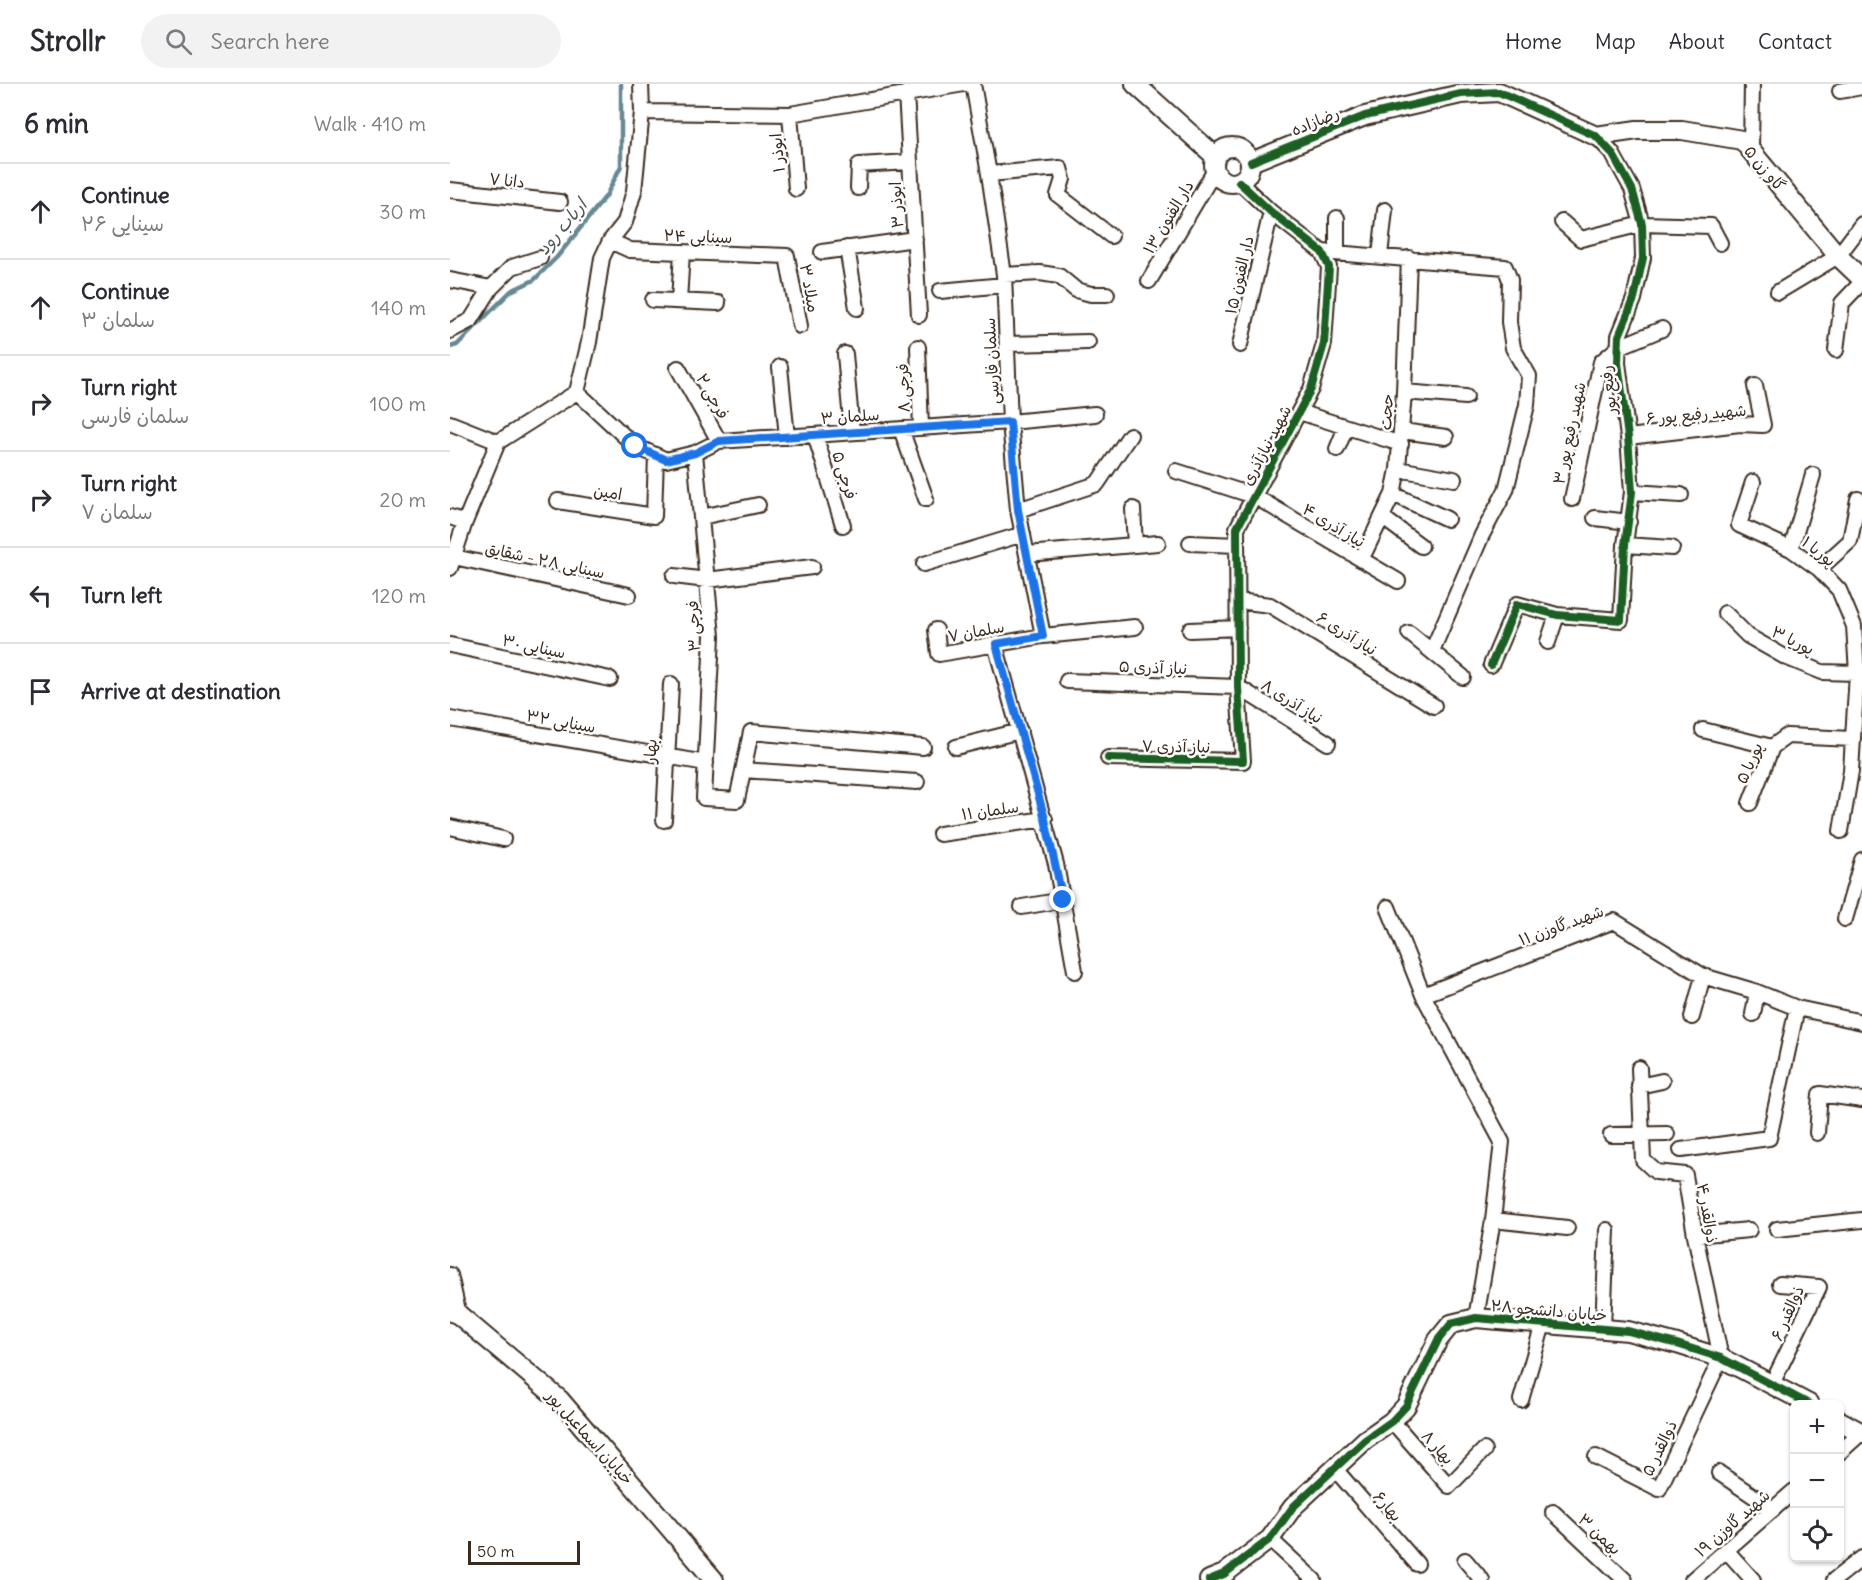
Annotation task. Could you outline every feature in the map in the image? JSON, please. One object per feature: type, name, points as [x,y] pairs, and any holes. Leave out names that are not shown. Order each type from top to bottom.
[{"type":"street","points":[[452,562],[465,522],[498,442],[577,392],[589,342],[602,258],[610,241],[625,222],[634,191],[642,112],[641,84]]},
{"type":"street","points":[[642,112],[790,114],[964,84]]},
{"type":"street","name":"سلمان فارسی","points":[[974,84],[1004,280],[1010,422],[1018,510],[1043,636]]},
{"type":"street","points":[[1135,84],[1215,164],[1224,182],[1239,182],[1248,174],[1251,162],[1242,149],[1227,147],[1221,151],[1215,164]]},
{"type":"street","points":[[1752,84],[1752,150]]},
{"type":"street","points":[[1840,91],[1862,87]]},
{"type":"street","name":"رضازاده","points":[[1251,162],[1365,116],[1462,89],[1499,92],[1596,136]]},
{"type":"street","name":"ابوذر ۳","points":[[906,93],[919,315]]},
{"type":"street","name":"ابوذر ۱","points":[[790,114],[796,189]]},
{"type":"street","name":"گاو زن ۵","points":[[1596,136],[1637,130],[1682,130],[1742,140],[1838,256],[1862,281]]},
{"type":"street","name":"رفیع پور","points":[[1557,615],[1622,620],[1625,544],[1632,492],[1628,437],[1618,363],[1619,336],[1634,299],[1643,258],[1642,225],[1632,189],[1612,153],[1596,136]]},
{"type":"street","points":[[858,188],[859,165],[910,162]]},
{"type":"street","name":"دار الفنون ۱۳","points":[[1149,281],[1215,164]]},
{"type":"street","points":[[989,174],[1059,168],[1063,178],[1058,195],[1111,236]]},
{"type":"street","points":[[1239,182],[1271,212],[1322,252],[1505,267],[1510,280],[1509,322],[1514,348],[1529,376],[1527,405],[1506,490],[1482,535],[1432,651]]},
{"type":"street","name":"دانا ۷","points":[[450,190],[560,202]]},
{"type":"street","points":[[1380,256],[1385,210]]},
{"type":"street","name":"دار الفنون ۱۵","points":[[1240,345],[1271,212]]},
{"type":"street","points":[[1337,218],[1337,253]]},
{"type":"street","points":[[1562,222],[1581,239],[1642,225],[1711,226],[1720,243]]},
{"type":"street","points":[[1778,291],[1838,256],[1862,224]]},
{"type":"street","points":[[822,252],[915,239]]},
{"type":"street","name":"سینایی ۲۴","points":[[610,241],[630,250],[787,256]]},
{"type":"street","points":[[847,248],[856,308]]},
{"type":"street","points":[[680,301],[682,252]]},
{"type":"street","name":"شهید نیازآذری","points":[[1243,761],[1238,687],[1237,528],[1311,389],[1324,344],[1329,267],[1322,252]]},
{"type":"street","name":"میلاد ۳","points":[[787,256],[800,326]]},
{"type":"street","points":[[450,331],[471,320],[491,288],[512,267],[540,258]]},
{"type":"street","name":"حجت","points":[[1361,560],[1393,494],[1398,469],[1404,392],[1408,258]]},
{"type":"street","points":[[940,291],[1040,273],[1059,276],[1076,290],[1091,294],[1107,294]]},
{"type":"street","points":[[450,280],[491,288]]},
{"type":"street","points":[[1836,350],[1842,303],[1862,281]]},
{"type":"street","points":[[653,300],[718,303]]},
{"type":"street","points":[[1619,347],[1662,329]]},
{"type":"street","points":[[1007,344],[1088,342]]},
{"type":"street","name":"شهید رفیع پور ۳","points":[[1572,499],[1601,362],[1619,347]]},
{"type":"street","name":"فرجی ۸","points":[[918,348],[921,428]]},
{"type":"street","points":[[845,354],[852,432]]},
{"type":"street","points":[[780,367],[787,437]]},
{"type":"street","name":"فرجی ۲","points":[[678,368],[719,441]]},
{"type":"street","name":"شهید رفیع پور ۶","points":[[1628,437],[1740,424],[1763,425],[1755,386]]},
{"type":"street","points":[[577,392],[635,446],[656,456]]},
{"type":"street","points":[[1404,392],[1466,397]]},
{"type":"street","points":[[1299,412],[1346,427],[1401,437],[1446,437]]},
{"type":"street","name":"سلمان ۳","points":[[656,456],[666,460],[695,453],[719,441],[1010,422],[1095,414]]},
{"type":"street","points":[[450,423],[498,442]]},
{"type":"street","points":[[1337,449],[1346,427]]},
{"type":"street","points":[[901,429],[926,499]]},
{"type":"street","name":"فرجی ۵","points":[[815,435],[843,525]]},
{"type":"street","points":[[1018,510],[1097,484],[1130,435]]},
{"type":"street","name":"فرجی ۳","points":[[695,453],[712,636],[704,798],[737,800],[743,770]]},
{"type":"street","name":"امین","points":[[558,501],[654,516],[656,456]]},
{"type":"street","points":[[1398,469],[1454,479]]},
{"type":"street","name":"نیاز آذری ۴","points":[[1176,471],[1254,496],[1398,581]]},
{"type":"street","points":[[1791,549],[1813,475]]},
{"type":"street","name":"پوریا ۱","points":[[1753,482],[1738,525],[1791,549],[1819,569],[1839,590],[1854,626],[1859,672],[1851,771],[1841,831]]},
{"type":"street","points":[[1632,492],[1681,495]]},
{"type":"street","points":[[1393,494],[1447,519]]},
{"type":"street","points":[[1819,569],[1850,541],[1858,499]]},
{"type":"street","points":[[701,517],[759,505]]},
{"type":"street","points":[[1133,509],[1135,544]]},
{"type":"street","points":[[450,517],[465,522]]},
{"type":"street","points":[[1382,517],[1421,546]]},
{"type":"street","points":[[1595,518],[1629,522]]},
{"type":"street","points":[[924,564],[1023,534]]},
{"type":"street","points":[[1027,554],[1158,543]]},
{"type":"street","points":[[1190,543],[1237,545]]},
{"type":"street","points":[[1625,544],[1672,548]]},
{"type":"street","name":"سینایی ۲۸ - شقایق","points":[[452,562],[629,595]]},
{"type":"street","points":[[674,576],[707,580],[812,567]]},
{"type":"street","name":"نیاز آذری ۶","points":[[1238,601],[1270,605],[1434,706]]},
{"type":"street","points":[[1491,665],[1516,604],[1557,615],[1548,642]]},
{"type":"street","name":"پوریا ۳","points":[[1725,613],[1748,636],[1785,657],[1822,672],[1859,672]]},
{"type":"street","name":"سلمان ۷","points":[[936,630],[939,654],[1043,636],[1135,627]]},
{"type":"street","points":[[1190,630],[1238,628]]},
{"type":"street","points":[[1409,633],[1463,677]]},
{"type":"street","points":[[996,644],[1045,819],[1063,900],[1075,971]]},
{"type":"street","name":"سینایی ۳۰","points":[[450,645],[610,679]]},
{"type":"street","name":"نیاز آذری ۵","points":[[1067,681],[1238,687]]},
{"type":"street","name":"بهار","points":[[664,820],[671,684]]},
{"type":"street","name":"نیاز آذری ۸","points":[[1238,687],[1328,743]]},
{"type":"street","name":"سینایی ۳۲","points":[[450,719],[706,763]]},
{"type":"street","points":[[1703,729],[1772,747]]},
{"type":"street","points":[[956,747],[1020,731]]},
{"type":"street","points":[[917,782],[743,770],[751,732],[922,747]]},
{"type":"street","name":"پوریا ۵","points":[[1750,803],[1772,747],[1787,736],[1852,739]]},
{"type":"street","name":"نیاز آذری ۷","points":[[1108,758],[1243,761]]},
{"type":"street","name":"سلمان ۱۱","points":[[940,834],[1045,819]]},
{"type":"street","points":[[450,827],[503,839]]},
{"type":"street","points":[[1845,919],[1862,860]]},
{"type":"street","points":[[1022,907],[1063,900]]},
{"type":"street","points":[[1388,907],[1423,995],[1502,1142],[1493,1220],[1476,1318]]},
{"type":"street","name":"شهید گاوزن ۱۱","points":[[1423,995],[1614,921],[1703,976],[1757,992],[1797,1008],[1862,1022]]},
{"type":"street","points":[[1692,1017],[1703,976]]},
{"type":"street","points":[[1753,1014],[1757,992]]},
{"type":"street","points":[[1681,1150],[1768,1138],[1797,1008]]},
{"type":"street","name":"ذوالقدر ۴","points":[[1639,1068],[1642,1161],[1656,1172],[1685,1175],[1721,1358]]},
{"type":"street","points":[[1640,1086],[1662,1081]]},
{"type":"street","points":[[1817,1133],[1820,1094],[1862,1100]]},
{"type":"street","points":[[1611,1135],[1667,1134]]},
{"type":"street","points":[[1493,1220],[1567,1228]]},
{"type":"street","points":[[1777,1229],[1862,1220]]},
{"type":"street","points":[[1603,1328],[1607,1230]]},
{"type":"street","points":[[1695,1235],[1749,1230]]},
{"type":"street","points":[[450,1275],[454,1313]]},
{"type":"street","name":"ذوالقدر ۶","points":[[1772,1384],[1819,1287],[1780,1284]]},
{"type":"street","name":"خیابان اسماعیل پور","points":[[454,1313],[560,1400],[714,1580]]},
{"type":"street","name":"خیابان دانشجو ۲۸","points":[[1209,1580],[1224,1574],[1270,1539],[1293,1507],[1365,1440],[1392,1421],[1406,1406],[1438,1340],[1452,1324],[1476,1318],[1628,1331],[1721,1358],[1802,1400]]},
{"type":"street","points":[[1521,1400],[1543,1324]]},
{"type":"street","name":"ذوالقدر ۵","points":[[1596,1457],[1659,1489],[1721,1358]]},
{"type":"street","name":"بهار ۸","points":[[1392,1421],[1449,1486],[1484,1450]]},
{"type":"street","points":[[1844,1423],[1862,1432],[1844,1448]]},
{"type":"street","name":"بهار۶","points":[[1335,1469],[1417,1564]]},
{"type":"street","points":[[1719,1473],[1773,1509]]},
{"type":"street","name":"شهید گاوزن ۱۹","points":[[1692,1580],[1790,1494]]},
{"type":"street","name":"بهمن ۳","points":[[1553,1512],[1625,1580]]},
{"type":"street","points":[[1270,1539],[1314,1580]]},
{"type":"street","points":[[1726,1550],[1753,1580]]},
{"type":"street","points":[[1466,1560],[1482,1580]]},
{"type":"street","points":[[1834,1580],[1861,1560]]},
{"type":"waterway","name":"ارباب رود","points":[[450,347],[457,345],[511,291],[534,280],[557,257],[606,196],[621,166],[621,84]]},
{"type":"cycle path","points":[[1251,162],[1365,116],[1461,94],[1499,92],[1596,136],[1612,153],[1632,189],[1642,224],[1643,258],[1634,299],[1619,336],[1618,363],[1628,437],[1632,492],[1625,545],[1621,620],[1557,615],[1517,604],[1491,665]]},
{"type":"cycle path","points":[[1108,758],[1243,761],[1238,687],[1237,528],[1311,389],[1324,344],[1329,267],[1322,252],[1271,212],[1239,182]]},
{"type":"cycle path","points":[[1209,1580],[1224,1574],[1270,1539],[1293,1507],[1365,1440],[1392,1421],[1406,1406],[1438,1340],[1451,1324],[1476,1318],[1628,1331],[1721,1358],[1801,1400]]},
{"type":"route","points":[[635,446],[666,460],[695,453],[719,441],[1010,422],[1018,510],[1043,636],[996,644],[1045,819],[1063,900]]}]
